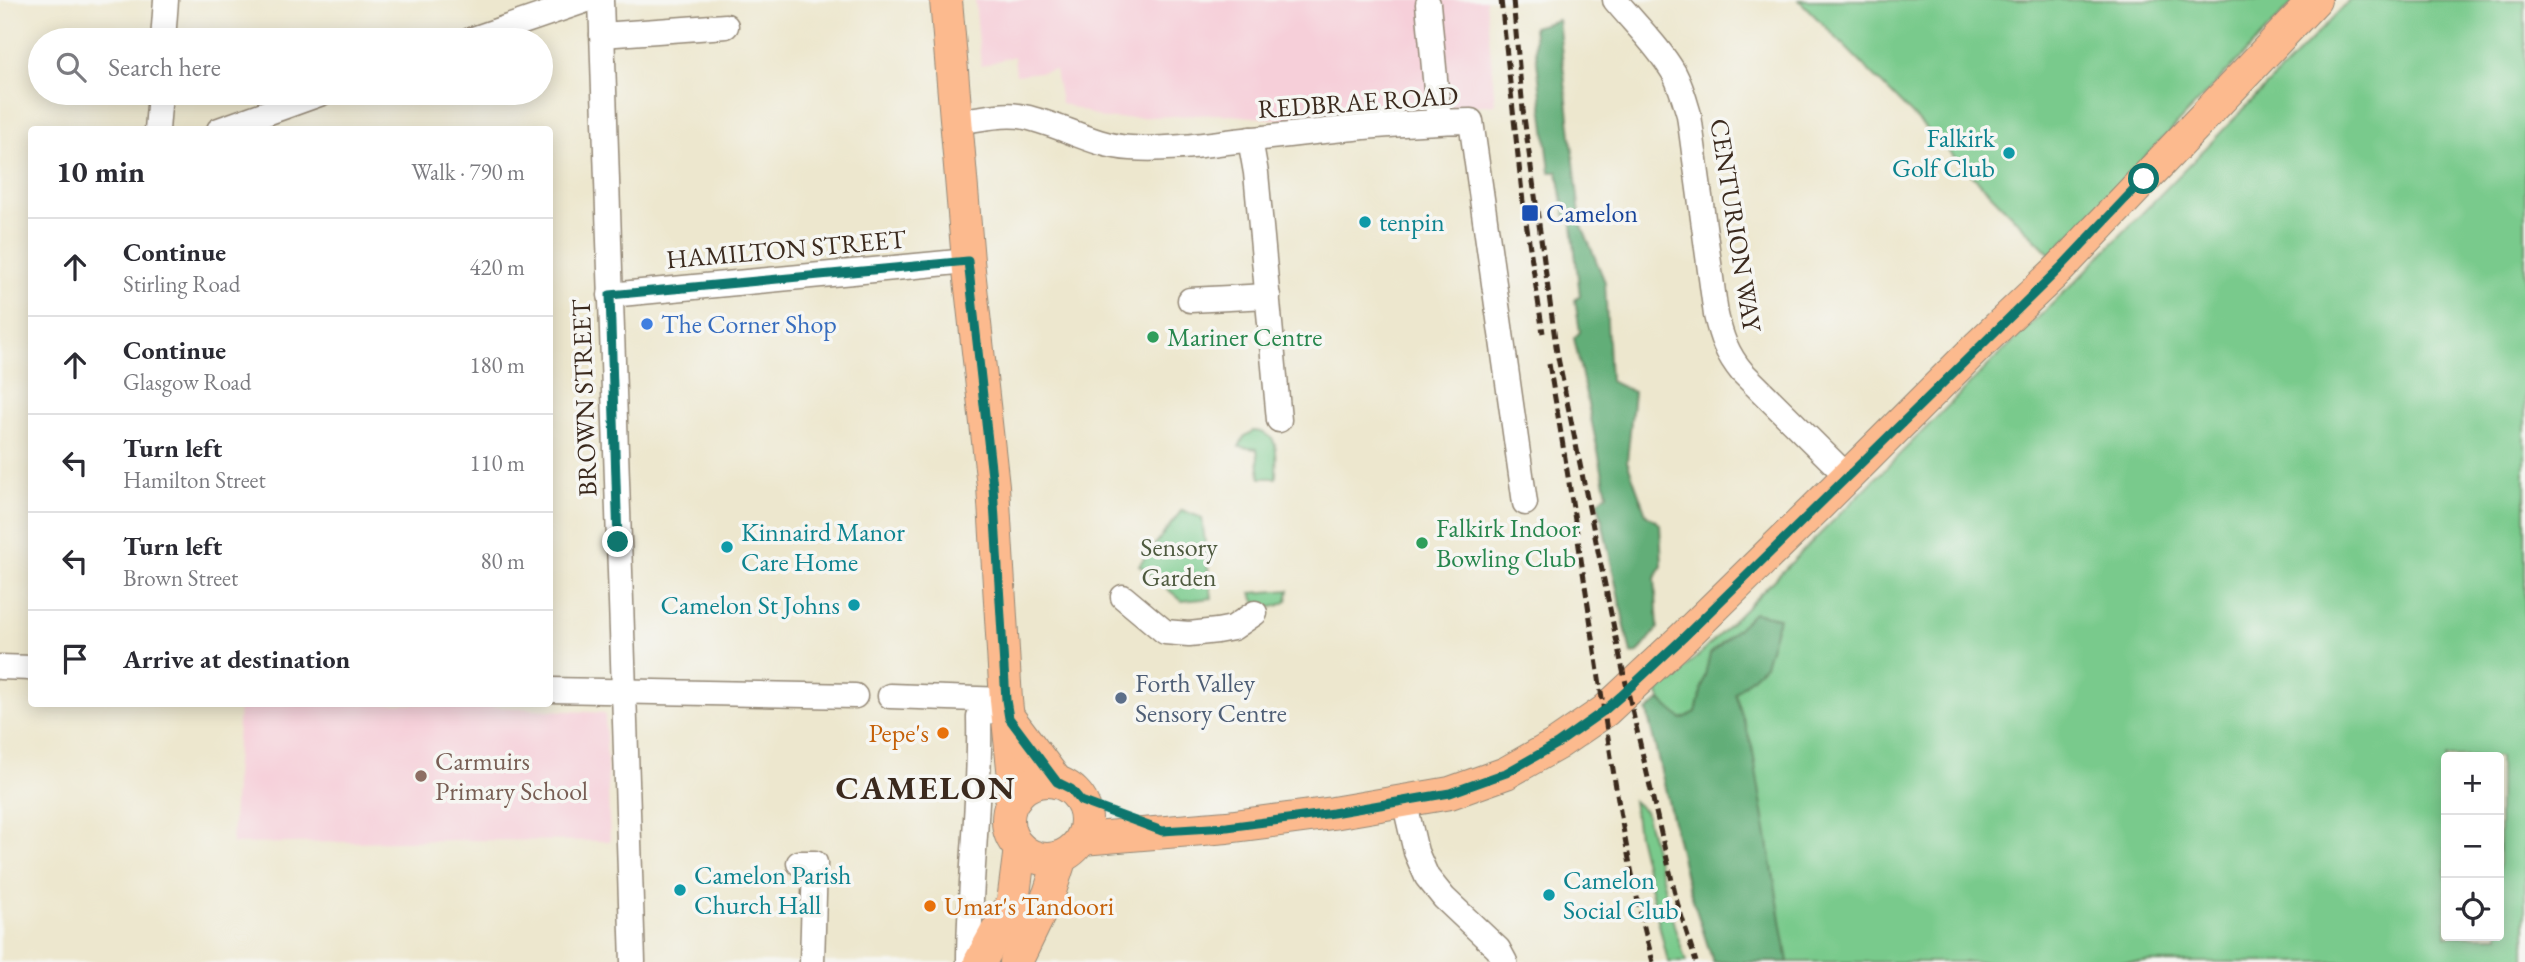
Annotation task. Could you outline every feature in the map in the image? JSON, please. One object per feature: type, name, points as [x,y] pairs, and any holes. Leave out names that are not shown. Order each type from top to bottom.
[{"type":"main road","points":[[946,0],[968,261],[993,486],[1007,709],[1016,797]]},
{"type":"main road","points":[[1162,831],[1046,781],[1034,783],[1016,797],[1010,807],[1009,829],[1020,849],[1039,859],[1071,848],[1162,831],[1227,827],[1333,813],[1450,793],[1506,773],[1557,744],[1605,710],[1683,638],[2068,259],[2315,0]]},
{"type":"main road","points":[[1007,709],[1086,813],[1086,826],[1071,848],[1016,962]]},
{"type":"main road","points":[[980,962],[1013,902],[1020,849]]},
{"type":"street","points":[[164,28],[166,0]]},
{"type":"street","points":[[505,28],[587,0]]},
{"type":"street","name":"BROWN STREET","points":[[601,0],[633,962]]},
{"type":"street","name":"CENTURION WAY","points":[[1615,0],[1660,54],[1673,72],[1682,92],[1689,115],[1716,315],[1722,341],[1731,359],[1742,372],[1848,477]]},
{"type":"street","points":[[1428,4],[1438,121]]},
{"type":"street","points":[[602,34],[726,26]]},
{"type":"street","points":[[157,126],[159,105]]},
{"type":"street","points":[[230,126],[289,105]]},
{"type":"street","name":"REDBRAE ROAD","points":[[955,122],[1017,116],[1064,129],[1102,145],[1132,148],[1195,147],[1250,139],[1438,121],[1471,121],[1525,503]]},
{"type":"street","points":[[1250,139],[1256,173],[1279,420]]},
{"type":"street","name":"HAMILTON STREET","points":[[610,295],[968,261]]},
{"type":"street","points":[[1190,300],[1268,296]]},
{"type":"street","points":[[1124,597],[1165,632],[1189,634],[1233,628],[1255,613]]},
{"type":"street","points":[[0,667],[28,668]]},
{"type":"street","points":[[553,690],[855,696]]},
{"type":"street","points":[[890,696],[1007,709]]},
{"type":"street","points":[[969,962],[969,921],[980,759],[979,717],[1007,709]]},
{"type":"street","points":[[1404,800],[1416,852],[1427,877],[1444,898],[1498,949],[1505,962]]},
{"type":"street","points":[[799,863],[815,863],[811,962]]},
{"type":"shaded area","points":[[975,0],[1486,0],[1495,104],[1286,120],[1220,114],[1105,119],[1061,103],[1055,70],[1016,75],[1014,56],[981,66]]},
{"type":"shaded area","name":"Carmuirs Primary School","points":[[239,707],[499,707],[605,713],[610,841],[459,840],[232,844]]},
{"type":"green space","name":"Falkirk Golf Club","points":[[1799,0],[2296,0],[2051,255]]},
{"type":"green space","points":[[2350,0],[2525,0],[2525,962],[1729,962],[1691,744],[1657,693],[1698,656],[2074,283]]},
{"type":"green space","points":[[1558,20],[1581,224],[1605,282],[1610,381],[1634,392],[1627,461],[1646,514],[1660,524],[1662,566],[1655,578],[1658,628],[1638,653],[1631,654],[1598,502],[1607,494],[1574,338],[1580,332],[1575,300],[1580,296],[1571,217],[1565,216],[1558,172],[1550,172],[1533,27]]},
{"type":"green space","points":[[1253,431],[1262,432],[1273,441],[1276,478],[1260,478],[1257,449],[1239,447],[1244,437]]},
{"type":"green space","name":"Sensory Garden","points":[[1182,510],[1202,518],[1212,598],[1182,601],[1139,565]]},
{"type":"green space","points":[[1289,590],[1287,601],[1272,607],[1257,605],[1251,593]]},
{"type":"green space","points":[[1754,613],[1779,618],[1765,665],[1735,693],[1752,746],[1788,962],[1713,962],[1686,878],[1647,711],[1660,700],[1682,719],[1696,712],[1710,654]]},
{"type":"green space","points":[[1633,801],[1645,811],[1686,962],[1668,962],[1638,835]]},
{"type":"railway","points":[[1501,0],[1523,202],[1543,333]]},
{"type":"railway","points":[[1513,0],[1523,110],[1557,353],[1621,662],[1677,902],[1696,962]]},
{"type":"railway","points":[[1549,364],[1616,790],[1636,893],[1653,962]]},
{"type":"place","name":"Falkirk Golf Club","points":[[2009,153]]},
{"type":"place","name":"Camelon","points":[[1530,213]]},
{"type":"place","name":"tenpin","points":[[1365,222]]},
{"type":"place","name":"The Corner Shop","points":[[647,324]]},
{"type":"place","name":"Mariner Centre","points":[[1153,337]]},
{"type":"place","name":"Falkirk Indoor Bowling Club","points":[[1422,543]]},
{"type":"place","name":"Kinnaird Manor Care Home","points":[[727,547]]},
{"type":"place","name":"Camelon St Johns","points":[[854,605]]},
{"type":"place","name":"Forth Valley Sensory Centre","points":[[1121,698]]},
{"type":"place","name":"Pepe's","points":[[943,733]]},
{"type":"place","name":"Carmuirs Primary School","points":[[421,776]]},
{"type":"place","name":"Camelon Parish Church Hall","points":[[680,890]]},
{"type":"place","name":"Camelon Social Club","points":[[1549,895]]},
{"type":"place","name":"Umar's Tandoori","points":[[930,906]]},
{"type":"district","name":"CAMELON","points":[[926,787]]},
{"type":"route","points":[[618,542],[610,295],[968,261],[993,486],[1009,718],[1057,782],[1071,789],[1081,801],[1162,831],[1227,827],[1333,813],[1450,793],[1506,773],[1557,744],[1605,710],[1848,477],[2060,268],[2144,179]]}]
